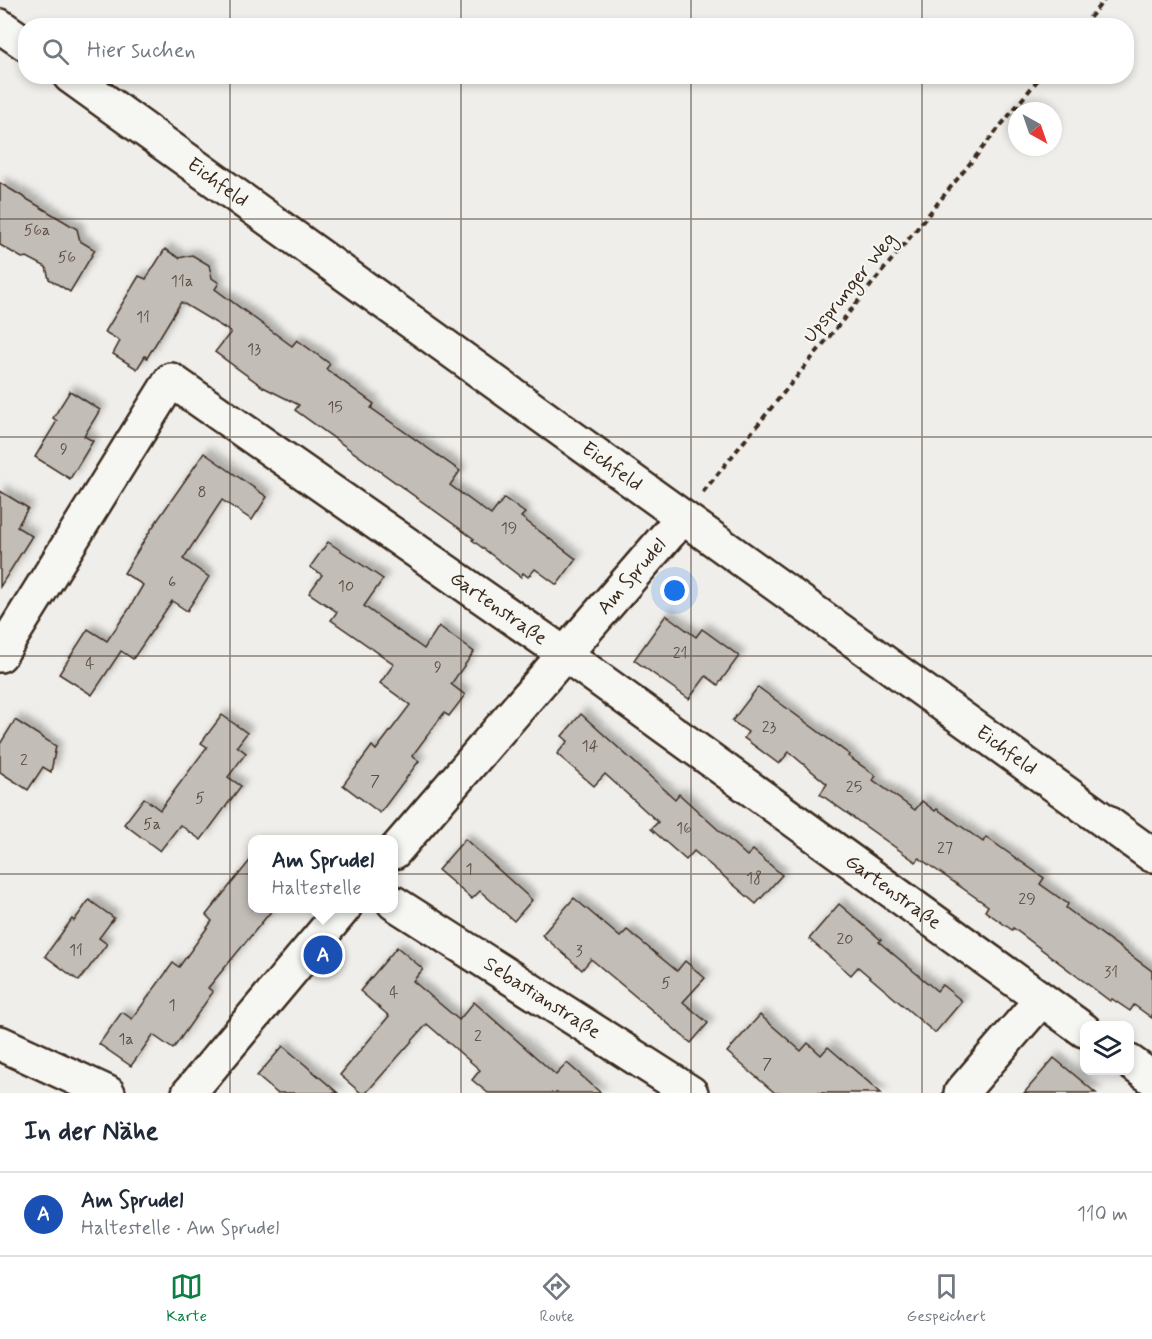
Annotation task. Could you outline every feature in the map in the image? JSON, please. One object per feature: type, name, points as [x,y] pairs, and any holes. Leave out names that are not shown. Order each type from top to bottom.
[{"type":"street","points":[[0,26],[18,38]]},
{"type":"street","name":"Eichfeld","points":[[81,84],[1152,855]]},
{"type":"street","name":"Gartenstraße","points":[[0,655],[171,380],[566,655],[1080,1027]]},
{"type":"street","name":"Am Sprudel","points":[[398,846],[566,655],[682,518]]},
{"type":"street","name":"Sebastianstraße","points":[[398,906],[691,1093]]},
{"type":"street","points":[[189,1093],[341,913]]},
{"type":"street","points":[[961,1093],[1041,999]]},
{"type":"street","points":[[0,1043],[108,1093]]},
{"type":"street","points":[[1134,1065],[1152,1078]]},
{"type":"path","points":[[1089,18],[1104,0]]},
{"type":"path","name":"Upsprunger Weg","points":[[682,518],[1035,84]]},
{"type":"building","points":[[0,183],[77,229],[80,241],[95,250],[70,292],[49,279],[46,267],[27,257],[22,258],[0,245]]},
{"type":"building","points":[[165,249],[179,258],[192,255],[209,265],[212,278],[219,283],[215,289],[292,346],[297,340],[330,364],[326,369],[374,404],[371,408],[460,471],[450,485],[491,515],[504,498],[525,513],[521,517],[576,559],[557,585],[535,569],[528,577],[523,573],[521,577],[472,540],[474,539],[295,410],[299,405],[263,387],[215,352],[231,332],[181,302],[147,358],[145,356],[137,369],[113,354],[120,341],[105,332],[139,276],[146,279]]},
{"type":"building","points":[[70,391],[100,410],[84,436],[93,441],[70,479],[35,457],[57,421],[53,418]]},
{"type":"building","points":[[204,453],[267,497],[252,520],[222,500],[183,559],[209,577],[187,611],[172,601],[133,659],[121,651],[92,695],[59,674],[88,629],[107,641],[129,609],[143,585],[124,573]]},
{"type":"building","points":[[0,491],[28,508],[17,527],[32,536],[0,587]]},
{"type":"building","points":[[328,542],[383,579],[364,606],[424,649],[439,626],[474,652],[451,684],[465,695],[449,716],[444,713],[412,756],[419,761],[380,813],[343,785],[372,746],[376,750],[410,705],[380,683],[394,664],[331,620],[337,612],[309,593],[322,575],[310,567]]},
{"type":"building","points":[[666,615],[696,637],[702,629],[739,656],[718,685],[706,676],[689,699],[634,660]]},
{"type":"building","points":[[758,687],[850,755],[848,756],[876,776],[873,780],[915,810],[922,801],[983,842],[986,837],[1044,878],[1040,884],[1068,904],[1066,908],[1152,971],[1152,1018],[1134,1005],[1130,1011],[1112,999],[1110,1001],[1013,928],[1012,930],[985,911],[988,906],[919,858],[916,862],[820,794],[827,784],[789,752],[779,764],[744,738],[748,732],[732,721]]},
{"type":"building","points":[[581,714],[675,799],[679,794],[747,856],[753,850],[782,875],[756,904],[694,851],[686,860],[651,829],[658,822],[605,774],[594,786],[557,754],[568,741],[562,736]]},
{"type":"building","points":[[222,715],[247,733],[237,746],[246,753],[228,777],[241,786],[201,840],[180,825],[160,851],[124,824],[144,798],[160,810],[207,747],[201,743]]},
{"type":"building","points":[[15,720],[56,746],[51,772],[43,767],[28,790],[0,772],[0,744]]},
{"type":"building","points":[[465,839],[532,900],[514,921],[480,891],[472,899],[438,870]]},
{"type":"building","points":[[248,863],[248,913],[270,913],[208,988],[213,992],[173,1049],[153,1035],[131,1066],[99,1044],[122,1012],[132,1019],[173,963],[179,967],[212,921],[206,915]]},
{"type":"building","points":[[574,898],[620,937],[627,930],[677,971],[685,961],[705,978],[683,1002],[708,1023],[691,1043],[591,959],[582,970],[542,935]]},
{"type":"building","points":[[89,900],[114,918],[99,938],[107,944],[79,981],[45,956]]},
{"type":"building","points":[[839,904],[881,940],[879,942],[937,991],[942,985],[962,1001],[935,1033],[858,967],[851,975],[809,939]]},
{"type":"building","points":[[397,947],[423,969],[413,981],[459,1020],[474,1002],[556,1075],[567,1063],[601,1093],[488,1093],[472,1080],[480,1070],[427,1024],[366,1093],[361,1093],[340,1075],[389,1016],[360,991]]},
{"type":"building","points":[[760,1015],[801,1051],[808,1043],[821,1055],[828,1047],[881,1093],[775,1093],[727,1052]]},
{"type":"building","points":[[283,1046],[338,1093],[277,1093],[257,1076]]},
{"type":"building","points":[[1054,1058],[1096,1093],[1024,1093]]},
{"type":"place","name":"Am Sprudel","points":[[323,955]]}]
